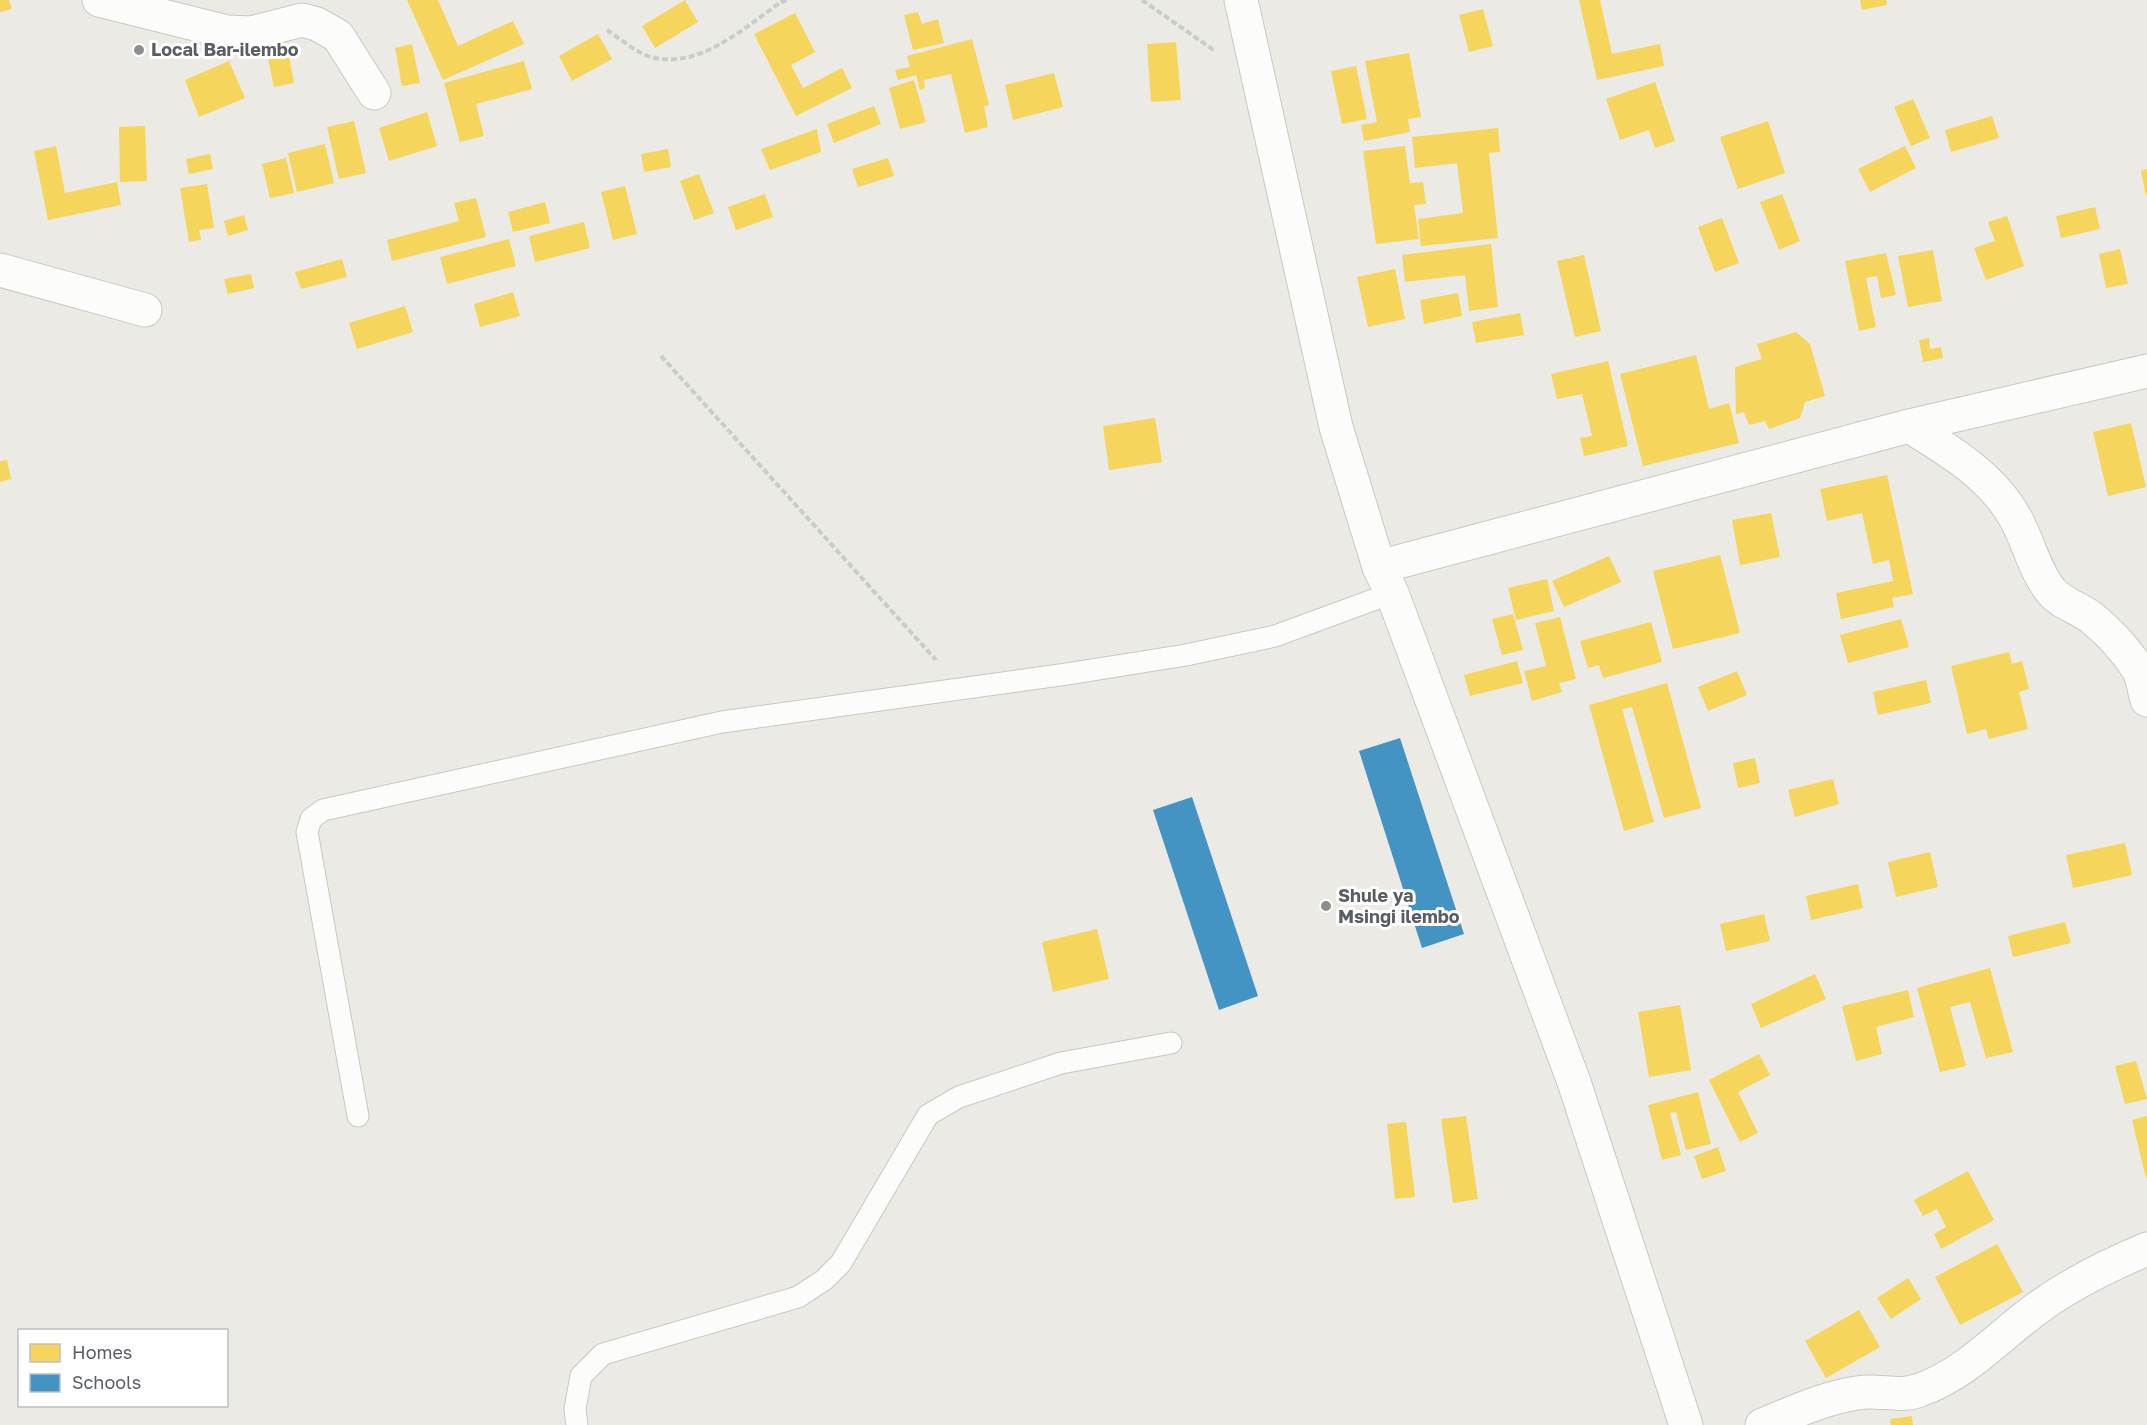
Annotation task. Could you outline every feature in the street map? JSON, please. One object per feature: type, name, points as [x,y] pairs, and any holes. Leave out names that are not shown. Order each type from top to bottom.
[{"type":"street","points":[[99,0],[227,32],[251,33],[302,20],[317,24],[338,36],[374,93]]},
{"type":"street","points":[[1241,0],[1336,427],[1385,580],[1574,1082],[1686,1425]]},
{"type":"street","points":[[0,270],[145,310]]},
{"type":"street","points":[[1385,580],[1909,426],[2147,371]]},
{"type":"street","points":[[1909,426],[1968,464],[2003,497],[2017,520],[2040,575],[2052,592],[2091,618],[2114,640],[2139,671],[2147,700]]},
{"type":"street","points":[[1762,1425],[1835,1397],[1867,1392],[1898,1394],[1919,1390],[1967,1364],[2039,1307],[2078,1282],[2147,1249]]},
{"type":"lane","points":[[358,1116],[307,832],[311,819],[323,810],[722,722],[1186,655],[1275,636],[1385,580]]},
{"type":"lane","points":[[577,1425],[575,1408],[580,1376],[603,1354],[798,1297],[825,1280],[841,1263],[928,1115],[959,1097],[1061,1063],[1171,1043]]},
{"type":"path","points":[[607,30],[649,57],[676,61],[707,51],[787,0]]},
{"type":"path","points":[[1142,0],[1260,83]]},
{"type":"path","points":[[661,356],[962,689]]},
{"type":"building: Homes","points":[[0,0],[9,0],[12,9],[0,12]]},
{"type":"building: Homes","points":[[407,0],[438,0],[458,46],[513,21],[524,44],[443,80]]},
{"type":"building: Homes","points":[[685,0],[698,22],[655,48],[642,26]]},
{"type":"building: Homes","points":[[1579,0],[1600,0],[1612,54],[1660,44],[1664,66],[1597,80]]},
{"type":"building: Homes","points":[[1860,0],[1886,0],[1887,5],[1862,10]]},
{"type":"building: Homes","points":[[1483,9],[1493,46],[1469,52],[1459,15]]},
{"type":"building: Homes","points":[[918,12],[922,24],[938,19],[944,43],[913,50],[904,15]]},
{"type":"building: Homes","points":[[795,13],[815,52],[791,65],[803,88],[842,68],[852,88],[796,116],[754,34]]},
{"type":"building: Homes","points":[[598,34],[612,59],[572,81],[559,56]]},
{"type":"building: Homes","points":[[285,35],[294,83],[274,87],[264,39]]},
{"type":"building: Homes","points":[[972,39],[989,105],[984,106],[988,127],[965,133],[951,74],[924,80],[925,88],[920,90],[916,75],[898,80],[895,70],[910,67],[907,56]]},
{"type":"building: Homes","points":[[1176,42],[1181,100],[1151,102],[1147,44]]},
{"type":"building: Homes","points":[[412,44],[420,83],[402,86],[395,48]]},
{"type":"building: Homes","points":[[1409,53],[1421,117],[1408,119],[1410,132],[1364,141],[1361,125],[1377,122],[1365,61]]},
{"type":"building: Homes","points":[[229,61],[245,98],[199,117],[185,80]]},
{"type":"building: Homes","points":[[524,61],[532,89],[476,104],[484,136],[460,142],[444,83]]},
{"type":"building: Homes","points":[[1356,66],[1367,119],[1342,124],[1331,71]]},
{"type":"building: Homes","points":[[1054,73],[1063,107],[1013,120],[1005,85]]},
{"type":"building: Homes","points":[[914,80],[926,122],[900,129],[889,88]]},
{"type":"building: Homes","points":[[1655,82],[1675,141],[1655,148],[1649,130],[1620,140],[1606,99]]},
{"type":"building: Homes","points":[[1913,99],[1930,138],[1911,146],[1894,107]]},
{"type":"building: Homes","points":[[874,106],[881,124],[834,143],[827,124]]},
{"type":"building: Homes","points":[[427,112],[437,146],[389,161],[379,128]]},
{"type":"building: Homes","points":[[1992,116],[1999,138],[1951,152],[1945,130]]},
{"type":"building: Homes","points":[[354,121],[366,173],[339,179],[327,127]]},
{"type":"building: Homes","points":[[1768,121],[1785,173],[1738,189],[1720,137]]},
{"type":"building: Homes","points":[[145,126],[147,181],[120,182],[119,127]]},
{"type":"building: Homes","points":[[1498,128],[1500,152],[1489,153],[1498,238],[1421,246],[1418,219],[1463,213],[1457,163],[1415,168],[1412,137]]},
{"type":"building: Homes","points":[[817,129],[821,152],[770,170],[761,149]]},
{"type":"building: Homes","points":[[325,144],[334,183],[297,192],[288,153]]},
{"type":"building: Homes","points":[[56,146],[65,193],[117,182],[121,205],[48,220],[34,151]]},
{"type":"building: Homes","points":[[1405,146],[1410,183],[1423,182],[1426,204],[1414,205],[1419,239],[1376,244],[1363,151]]},
{"type":"building: Homes","points":[[1905,146],[1916,168],[1870,192],[1858,169]]},
{"type":"building: Homes","points":[[668,149],[671,167],[644,172],[641,154]]},
{"type":"building: Homes","points":[[210,154],[213,169],[189,174],[186,159]]},
{"type":"building: Homes","points":[[286,158],[294,193],[270,198],[262,164]]},
{"type":"building: Homes","points":[[888,158],[894,176],[858,187],[852,169]]},
{"type":"building: Homes","points":[[2147,169],[2147,195],[2146,196],[2141,171]]},
{"type":"building: Homes","points":[[699,174],[714,213],[694,220],[680,181]]},
{"type":"building: Homes","points":[[207,184],[214,228],[199,230],[201,240],[189,242],[180,188]]},
{"type":"building: Homes","points":[[625,186],[637,234],[613,240],[601,192]]},
{"type":"building: Homes","points":[[765,194],[773,217],[736,230],[728,207]]},
{"type":"building: Homes","points":[[1782,194],[1800,241],[1779,250],[1760,202]]},
{"type":"building: Homes","points":[[476,198],[486,237],[392,261],[387,240],[459,221],[454,203]]},
{"type":"building: Homes","points":[[545,202],[550,223],[513,232],[508,212]]},
{"type":"building: Homes","points":[[2095,207],[2100,229],[2061,238],[2056,216]]},
{"type":"building: Homes","points":[[244,215],[248,230],[228,236],[224,221]]},
{"type":"building: Homes","points":[[2007,216],[2024,266],[1986,280],[1974,248],[1995,241],[1988,222]]},
{"type":"building: Homes","points":[[1722,218],[1739,263],[1715,272],[1698,227]]},
{"type":"building: Homes","points":[[584,222],[590,248],[535,262],[529,236]]},
{"type":"building: Homes","points":[[509,239],[516,266],[447,284],[440,257]]},
{"type":"building: Homes","points":[[1491,244],[1498,307],[1469,311],[1465,275],[1405,282],[1402,255]]},
{"type":"building: Homes","points":[[2120,249],[2128,284],[2106,288],[2099,254]]},
{"type":"building: Homes","points":[[1933,250],[1942,301],[1908,307],[1898,256]]},
{"type":"building: Homes","points":[[1886,253],[1896,295],[1881,298],[1877,276],[1866,278],[1876,327],[1859,331],[1845,261]]},
{"type":"building: Homes","points":[[1584,255],[1601,331],[1575,337],[1557,261]]},
{"type":"building: Homes","points":[[342,259],[347,277],[301,289],[295,272]]},
{"type":"building: Homes","points":[[1395,269],[1405,319],[1368,327],[1357,277]]},
{"type":"building: Homes","points":[[251,274],[254,288],[228,294],[224,279]]},
{"type":"building: Homes","points":[[513,292],[520,316],[480,327],[474,304]]},
{"type":"building: Homes","points":[[1458,293],[1462,316],[1424,324],[1420,300]]},
{"type":"building: Homes","points":[[405,306],[413,332],[357,349],[349,323]]},
{"type":"building: Homes","points":[[1520,313],[1524,335],[1476,343],[1472,322]]},
{"type":"building: Homes","points":[[1796,332],[1810,344],[1825,396],[1805,402],[1800,418],[1769,429],[1765,421],[1749,425],[1744,412],[1736,414],[1735,367],[1762,359],[1757,344]]},
{"type":"building: Homes","points":[[1929,338],[1930,349],[1941,347],[1943,358],[1923,362],[1919,340]]},
{"type":"building: Homes","points":[[1696,355],[1709,409],[1729,403],[1739,443],[1643,466],[1620,374]]},
{"type":"building: Homes","points":[[1608,361],[1628,446],[1584,456],[1580,438],[1592,436],[1582,394],[1557,399],[1551,374]]},
{"type":"building: Homes","points":[[1155,418],[1162,462],[1109,470],[1103,426]]},
{"type":"building: Homes","points":[[2131,423],[2146,487],[2108,496],[2093,432]]},
{"type":"building: Homes","points":[[7,460],[11,479],[0,482],[0,461]]},
{"type":"building: Homes","points":[[1887,475],[1913,594],[1892,598],[1894,607],[1841,619],[1836,593],[1893,581],[1889,560],[1873,564],[1862,513],[1827,521],[1820,489]]},
{"type":"building: Homes","points":[[1771,513],[1780,557],[1740,565],[1732,520]]},
{"type":"building: Homes","points":[[1720,555],[1740,633],[1673,649],[1653,571]]},
{"type":"building: Homes","points":[[1609,556],[1621,582],[1564,607],[1552,581]]},
{"type":"building: Homes","points":[[1547,579],[1554,611],[1516,620],[1508,588]]},
{"type":"building: Homes","points":[[1513,614],[1523,650],[1502,655],[1492,619]]},
{"type":"building: Homes","points":[[1560,617],[1576,679],[1559,683],[1562,692],[1532,701],[1524,671],[1546,666],[1535,623]]},
{"type":"building: Homes","points":[[1901,619],[1909,647],[1848,663],[1840,635]]},
{"type":"building: Homes","points":[[1651,622],[1662,662],[1603,678],[1599,665],[1588,668],[1580,641]]},
{"type":"building: Homes","points":[[2009,652],[2012,664],[2022,661],[2029,689],[2019,692],[2028,729],[1989,739],[1986,729],[1967,734],[1951,666]]},
{"type":"building: Homes","points":[[1517,661],[1523,683],[1470,696],[1464,675]]},
{"type":"building: Homes","points":[[1737,671],[1747,695],[1708,711],[1698,687]]},
{"type":"building: Homes","points":[[1926,680],[1931,703],[1878,715],[1873,692]]},
{"type":"building: Homes","points":[[1667,683],[1701,808],[1664,818],[1632,707],[1622,709],[1654,822],[1624,831],[1589,705]]},
{"type":"building: Homes","points":[[1755,758],[1760,783],[1738,788],[1733,763]]},
{"type":"building: Homes","points":[[1833,779],[1839,804],[1795,817],[1788,790]]},
{"type":"building: Homes","points":[[2125,843],[2132,875],[2073,888],[2066,855]]},
{"type":"building: Homes","points":[[1930,852],[1938,887],[1896,897],[1888,862]]},
{"type":"building: Homes","points":[[1858,884],[1863,908],[1811,920],[1806,896]]},
{"type":"building: Homes","points":[[1764,914],[1770,941],[1726,951],[1720,924]]},
{"type":"building: Homes","points":[[2065,922],[2071,943],[2013,957],[2008,936]]},
{"type":"building: Homes","points":[[1097,929],[1109,979],[1053,992],[1042,942]]},
{"type":"building: Homes","points":[[1990,968],[2013,1052],[1986,1058],[1970,1002],[1950,1007],[1966,1066],[1940,1072],[1917,988]]},
{"type":"building: Homes","points":[[1815,974],[1826,999],[1761,1028],[1751,1004]]},
{"type":"building: Homes","points":[[1908,990],[1914,1017],[1876,1027],[1882,1054],[1856,1061],[1842,1006]]},
{"type":"building: Homes","points":[[1680,1005],[1691,1070],[1649,1077],[1638,1012]]},
{"type":"building: Homes","points":[[1759,1054],[1770,1075],[1738,1092],[1758,1133],[1740,1142],[1709,1080]]},
{"type":"building: Homes","points":[[2136,1061],[2147,1099],[2125,1104],[2115,1066]]},
{"type":"building: Homes","points":[[1698,1092],[1711,1144],[1686,1150],[1676,1112],[1670,1113],[1681,1155],[1662,1160],[1648,1105]]},
{"type":"building: Homes","points":[[1466,1116],[1478,1199],[1453,1203],[1441,1119]]},
{"type":"building: Homes","points":[[2147,1116],[2147,1178],[2146,1178],[2132,1120]]},
{"type":"building: Homes","points":[[1406,1122],[1415,1197],[1395,1199],[1387,1124]]},
{"type":"building: Homes","points":[[1718,1147],[1726,1171],[1702,1179],[1694,1156]]},
{"type":"building: Homes","points":[[1968,1171],[1994,1220],[1941,1249],[1934,1234],[1946,1227],[1937,1209],[1923,1216],[1914,1200]]},
{"type":"building: Homes","points":[[1997,1244],[2023,1292],[1960,1325],[1935,1277]]},
{"type":"building: Homes","points":[[1908,1278],[1921,1299],[1891,1319],[1877,1298]]},
{"type":"building: Homes","points":[[1859,1310],[1880,1347],[1826,1378],[1805,1341]]},
{"type":"building: Homes","points":[[1912,1416],[1913,1425],[1891,1425],[1890,1419]]},
{"type":"building: Schools","points":[[1400,738],[1464,934],[1422,948],[1359,751]]},
{"type":"building: Schools","points":[[1192,797],[1258,996],[1219,1010],[1153,810]]},
{"type":"place","name":"Local Bar-ilembo","points":[[139,50]]},
{"type":"place","name":"Shule ya Msingi ilembo","points":[[1326,906]]}]
